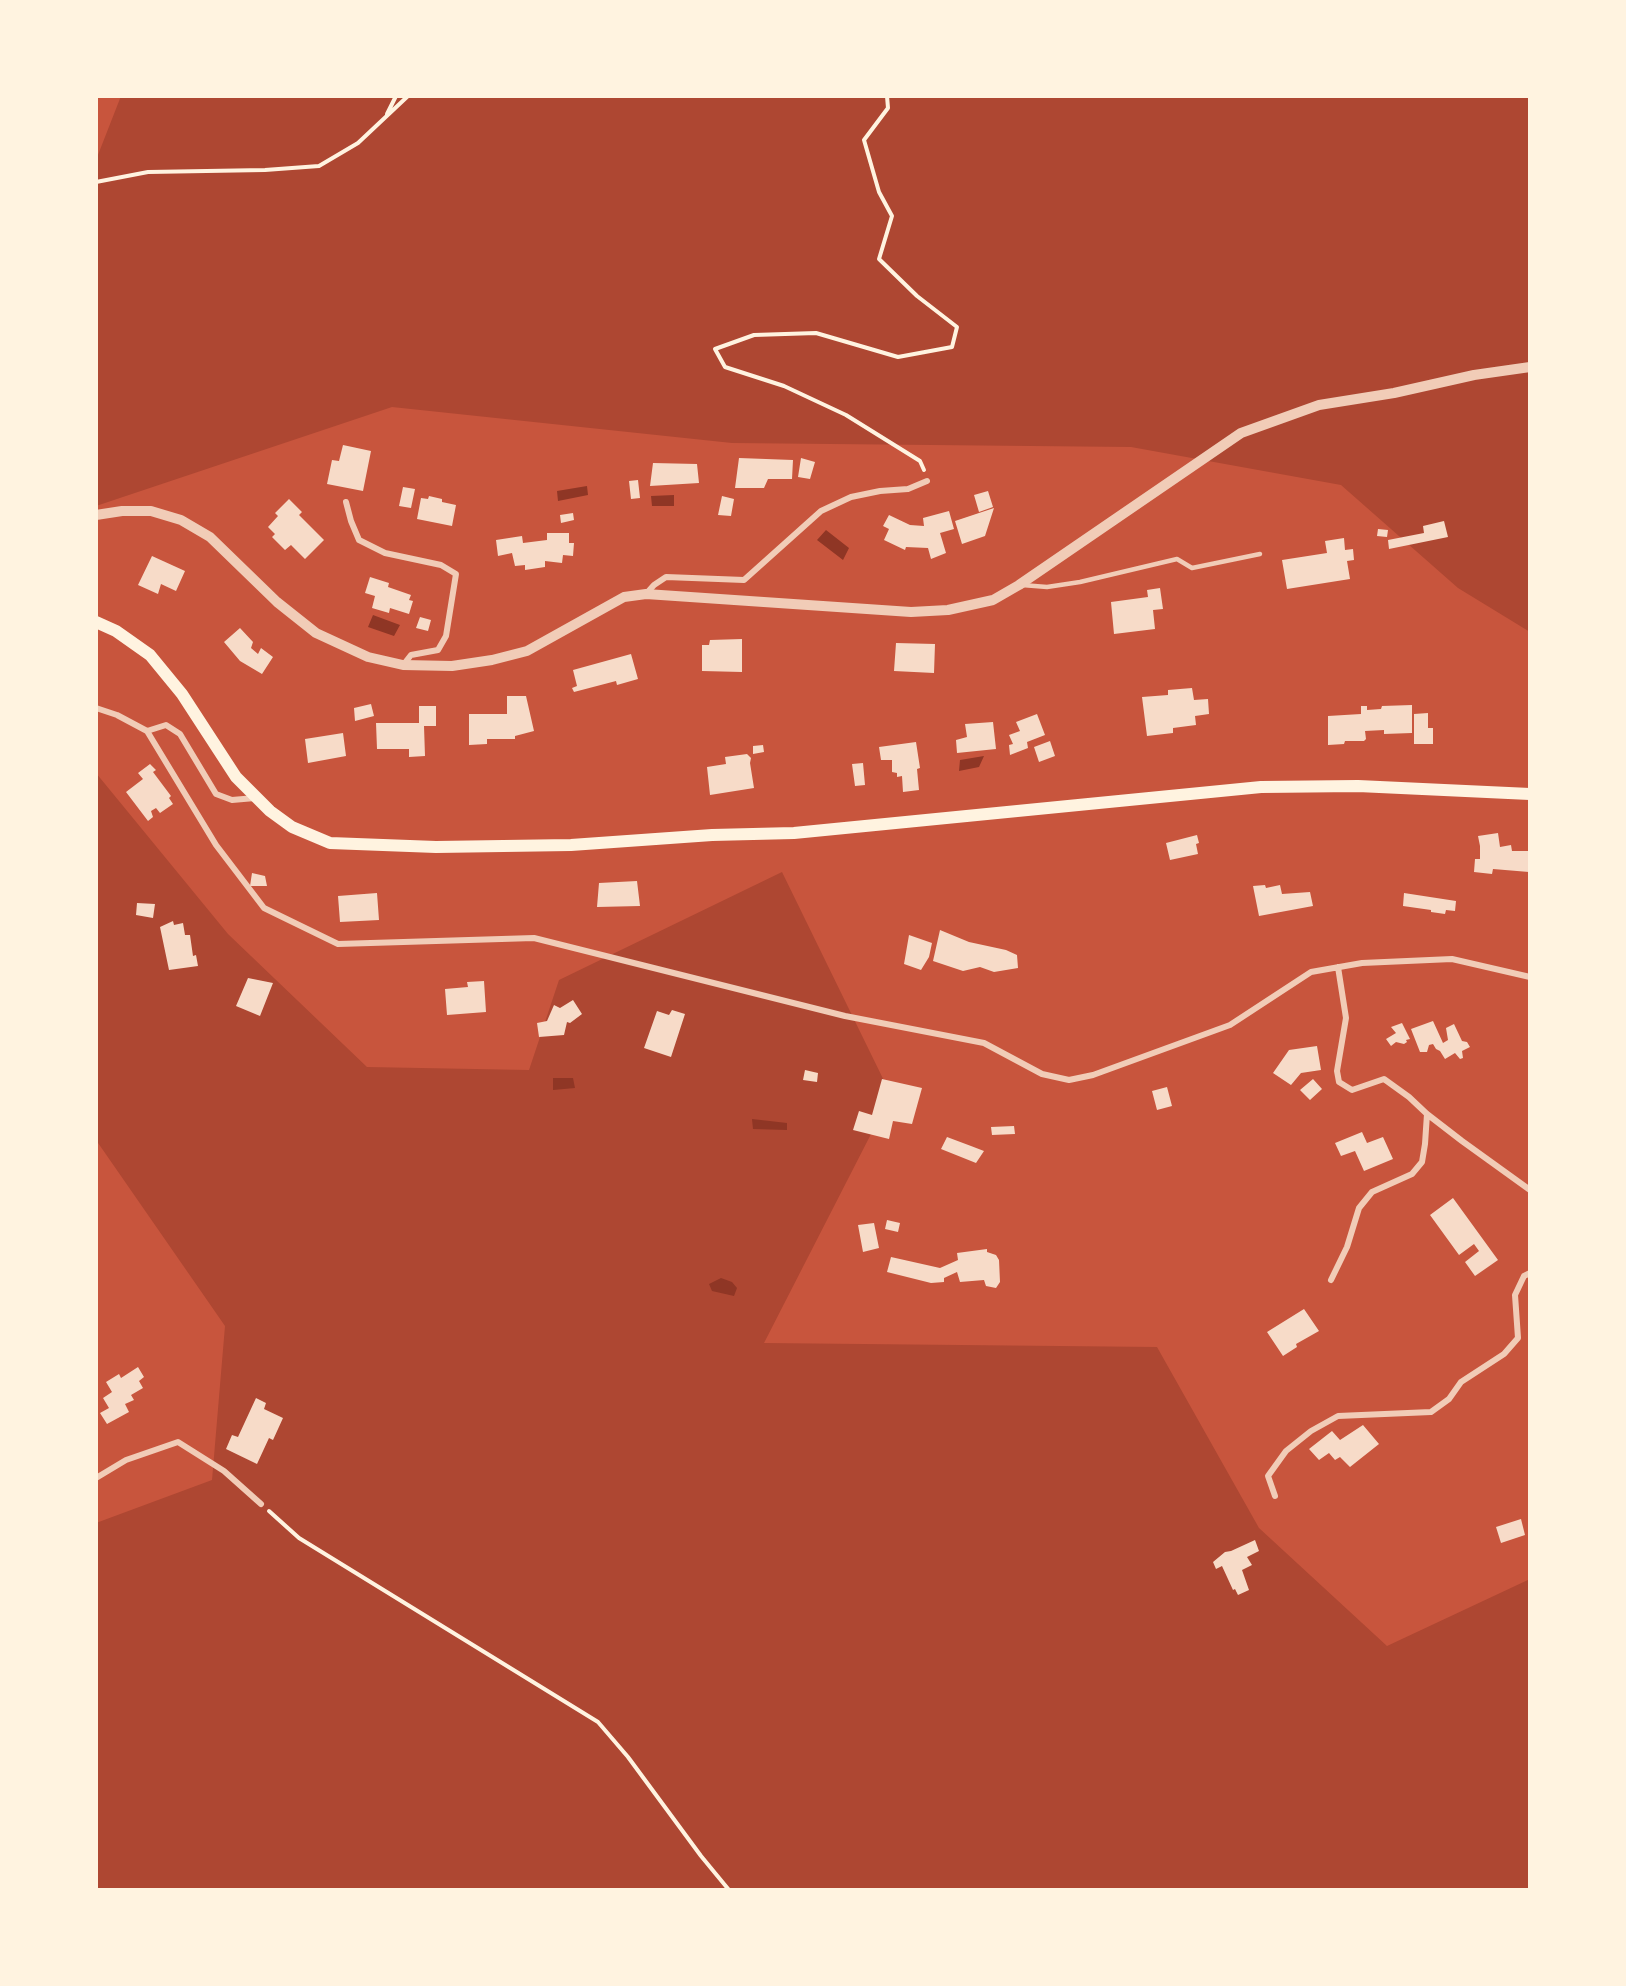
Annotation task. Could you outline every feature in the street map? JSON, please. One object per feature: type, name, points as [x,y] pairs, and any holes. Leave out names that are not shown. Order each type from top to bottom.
[{"type":"main road","points":[[96,622],[116,631],[150,655],[182,694],[236,777],[270,811],[292,827],[330,843],[436,847],[571,845],[712,835],[794,833],[1261,787],[1358,786],[1530,794]]},
{"type":"street","points":[[96,516],[122,511],[151,511],[181,520],[210,537],[277,602],[316,633],[368,657],[403,665],[452,666],[492,660],[527,651],[624,597],[646,594],[911,612],[948,610],[993,600],[1019,585],[1240,433],[1319,405],[1394,393],[1474,375],[1530,367]]},
{"type":"street","points":[[646,594],[666,577],[744,580],[821,511],[851,497],[880,491],[908,489],[927,481]]},
{"type":"street","points":[[346,501],[358,540],[385,553],[441,566],[456,574],[446,636],[438,650],[411,655],[403,665]]},
{"type":"street","points":[[96,708],[117,715],[147,731],[216,845],[264,908],[338,944],[534,938],[845,1016],[984,1043],[1042,1074],[1069,1080],[1094,1075],[1230,1025],[1311,972],[1362,963],[1452,959],[1530,977]]},
{"type":"street","points":[[147,731],[166,725],[180,734],[216,794],[232,800],[257,798]]},
{"type":"street","points":[[1338,967],[1346,1018],[1337,1071],[1339,1082],[1352,1090],[1384,1079],[1409,1097],[1427,1114],[1530,1190]]},
{"type":"street","points":[[1331,1280],[1347,1247],[1359,1208],[1372,1192],[1412,1174],[1422,1162],[1427,1114]]},
{"type":"street","points":[[1275,1496],[1268,1476],[1286,1451],[1311,1431],[1338,1416],[1431,1412],[1449,1399],[1461,1382],[1504,1354],[1518,1338],[1515,1296],[1524,1276],[1530,1273]]},
{"type":"street","points":[[96,1478],[126,1460],[178,1442],[224,1471],[261,1504]]},
{"type":"lane","points":[[1019,585],[1047,587],[1080,582],[1176,559],[1192,568],[1260,554]]},
{"type":"path","points":[[386,118],[396,96]]},
{"type":"path","points":[[96,182],[148,172],[265,170],[319,166],[358,143],[408,96]]},
{"type":"path","points":[[887,96],[888,108],[864,140],[879,192],[892,216],[879,259],[917,296],[957,327],[952,347],[897,357],[816,333],[754,335],[715,349],[725,367],[784,386],[846,415],[889,440],[920,461],[927,481]]},
{"type":"path","points":[[261,1504],[300,1538],[598,1722],[628,1757],[729,1890]]},
{"type":"shaded area","points":[[121,96],[1530,96],[1530,632],[1458,588],[1341,485],[1131,447],[732,443],[392,407],[96,506],[96,160]]},
{"type":"shaded area","points":[[587,486],[588,495],[558,501],[557,491]]},
{"type":"shaded area","points":[[674,495],[674,506],[652,506],[651,496]]},
{"type":"shaded area","points":[[826,530],[849,548],[843,560],[817,540]]},
{"type":"shaded area","points":[[373,615],[400,625],[394,636],[368,627]]},
{"type":"shaded area","points":[[984,756],[979,767],[959,771],[960,760]]},
{"type":"shaded area","points":[[96,773],[228,934],[367,1067],[529,1070],[559,980],[782,872],[891,1095],[764,1343],[1157,1347],[1259,1528],[1387,1646],[1530,1579],[1530,1890],[96,1890],[96,1523],[212,1480],[225,1326],[96,1140]]},
{"type":"shaded area","points":[[553,1078],[573,1078],[575,1088],[553,1090]]},
{"type":"shaded area","points":[[752,1119],[787,1123],[787,1130],[753,1129]]},
{"type":"shaded area","points":[[721,1278],[732,1282],[737,1288],[734,1296],[712,1291],[709,1284]]},
{"type":"building","points":[[343,445],[371,451],[363,491],[327,484],[332,460],[339,461]]},
{"type":"building","points":[[739,458],[793,460],[792,479],[768,479],[764,488],[735,488]]},
{"type":"building","points":[[801,458],[815,462],[810,479],[798,477]]},
{"type":"building","points":[[653,463],[697,464],[699,483],[650,486]]},
{"type":"building","points":[[638,480],[640,498],[631,499],[629,481]]},
{"type":"building","points":[[403,487],[415,489],[411,508],[399,506]]},
{"type":"building","points":[[988,491],[993,507],[979,512],[974,495]]},
{"type":"building","points":[[429,496],[456,505],[452,526],[417,519],[421,498],[428,499]]},
{"type":"building","points":[[722,496],[734,499],[731,516],[718,515]]},
{"type":"building","points":[[289,499],[302,512],[299,515],[324,540],[305,559],[291,545],[285,550],[272,537],[275,534],[268,527],[278,516],[275,513]]},
{"type":"building","points":[[994,508],[985,536],[962,544],[955,521]]},
{"type":"building","points":[[949,511],[954,529],[940,533],[946,553],[931,559],[928,548],[906,547],[905,550],[884,540],[889,529],[883,526],[889,515],[910,525],[924,526],[923,518]]},
{"type":"building","points":[[573,513],[574,520],[561,523],[560,515]]},
{"type":"building","points":[[1444,521],[1448,537],[1389,549],[1388,540],[1424,533],[1423,526]]},
{"type":"building","points":[[1378,529],[1388,530],[1387,537],[1377,536]]},
{"type":"building","points":[[547,533],[569,533],[569,543],[574,543],[573,556],[563,555],[562,563],[545,561],[545,567],[525,570],[525,565],[515,566],[512,553],[498,556],[496,540],[522,536],[523,543],[547,540]]},
{"type":"building","points":[[1344,538],[1345,550],[1353,549],[1354,560],[1347,561],[1350,579],[1287,589],[1282,560],[1327,553],[1325,541]]},
{"type":"building","points":[[152,556],[185,571],[176,591],[161,584],[158,594],[138,585]]},
{"type":"building","points":[[370,577],[389,583],[388,587],[411,595],[409,600],[413,601],[409,614],[390,608],[389,613],[372,608],[375,596],[365,593]]},
{"type":"building","points":[[1160,588],[1163,609],[1153,610],[1155,629],[1114,634],[1111,602],[1148,597],[1147,590]]},
{"type":"building","points":[[420,617],[431,620],[428,631],[416,628]]},
{"type":"building","points":[[240,628],[253,642],[251,648],[258,654],[261,648],[273,657],[262,674],[240,661],[224,642]]},
{"type":"building","points":[[742,639],[742,672],[702,671],[702,645],[709,645],[710,640]]},
{"type":"building","points":[[896,643],[935,644],[934,673],[894,671]]},
{"type":"building","points":[[631,654],[638,679],[617,685],[616,681],[574,692],[572,688],[577,686],[573,670]]},
{"type":"building","points":[[1192,688],[1194,700],[1208,699],[1209,714],[1195,716],[1196,725],[1173,728],[1173,733],[1147,736],[1142,697],[1168,695],[1168,690]]},
{"type":"building","points":[[507,696],[526,696],[534,731],[515,736],[515,739],[487,739],[487,744],[469,745],[469,714],[507,714]]},
{"type":"building","points":[[371,704],[374,716],[355,721],[354,708]]},
{"type":"building","points":[[1412,705],[1412,733],[1384,734],[1384,730],[1365,731],[1364,741],[1345,741],[1344,744],[1328,745],[1328,716],[1361,714],[1361,706],[1367,706],[1367,710],[1381,709],[1382,706]]},
{"type":"building","points":[[419,706],[436,706],[436,726],[424,726],[425,756],[409,757],[409,749],[377,749],[376,723],[419,723]]},
{"type":"building","points":[[1428,713],[1428,728],[1433,728],[1433,744],[1414,744],[1414,714]]},
{"type":"building","points":[[1037,714],[1045,735],[1027,742],[1028,748],[1010,755],[1009,745],[1013,744],[1009,735],[1020,731],[1016,722]]},
{"type":"building","points":[[993,722],[996,749],[957,753],[956,740],[967,737],[965,724]]},
{"type":"building","points":[[343,733],[346,756],[308,763],[305,739]]},
{"type":"building","points":[[1050,741],[1055,756],[1039,762],[1034,747]]},
{"type":"building","points":[[916,742],[920,768],[917,769],[919,790],[903,792],[902,776],[897,777],[897,773],[892,772],[892,760],[881,760],[879,747]]},
{"type":"building","points":[[763,745],[764,752],[753,754],[753,746]]},
{"type":"building","points":[[747,754],[751,758],[754,788],[710,795],[707,767],[726,764],[725,757]]},
{"type":"building","points":[[863,763],[865,785],[855,786],[852,764]]},
{"type":"building","points":[[150,764],[156,770],[153,772],[171,796],[169,798],[173,804],[160,813],[156,808],[151,811],[153,817],[148,821],[126,792],[143,779],[138,773]]},
{"type":"building","points":[[1498,833],[1500,847],[1511,845],[1512,851],[1530,851],[1529,872],[1493,869],[1492,874],[1474,872],[1475,859],[1480,859],[1478,836]]},
{"type":"building","points":[[1197,835],[1198,854],[1170,860],[1166,843]]},
{"type":"building","points":[[252,873],[265,876],[267,886],[250,886]]},
{"type":"building","points":[[637,881],[640,906],[597,907],[599,883]]},
{"type":"building","points":[[1265,885],[1266,888],[1280,885],[1282,894],[1310,892],[1313,906],[1259,916],[1253,886]]},
{"type":"building","points":[[377,893],[379,920],[340,922],[338,896]]},
{"type":"building","points":[[1404,893],[1456,901],[1455,911],[1446,910],[1445,914],[1403,906]]},
{"type":"building","points":[[137,903],[155,904],[153,918],[136,915]]},
{"type":"building","points":[[173,921],[174,925],[183,923],[185,935],[190,935],[193,956],[196,955],[198,966],[169,970],[160,927]]},
{"type":"building","points":[[940,930],[969,942],[1006,950],[1017,955],[1018,968],[994,972],[980,967],[963,971],[933,961]]},
{"type":"building","points":[[909,935],[932,943],[929,957],[921,970],[904,964]]},
{"type":"building","points":[[248,978],[273,983],[260,1016],[236,1006]]},
{"type":"building","points":[[484,981],[486,1012],[447,1015],[445,989],[468,987],[467,982]]},
{"type":"building","points":[[573,1000],[582,1014],[570,1023],[567,1022],[564,1035],[539,1037],[537,1023],[547,1021],[554,1005],[560,1008]]},
{"type":"building","points":[[672,1010],[685,1014],[671,1057],[644,1048],[657,1011],[669,1015]]},
{"type":"building","points":[[1433,1021],[1443,1043],[1448,1040],[1446,1028],[1454,1024],[1462,1041],[1467,1042],[1470,1047],[1462,1051],[1463,1058],[1460,1059],[1455,1053],[1445,1059],[1433,1044],[1429,1045],[1427,1052],[1420,1052],[1411,1029]]},
{"type":"building","points":[[1402,1023],[1410,1039],[1404,1044],[1396,1042],[1391,1046],[1386,1039],[1396,1033],[1391,1027]]},
{"type":"building","points":[[1317,1046],[1321,1070],[1301,1073],[1291,1085],[1273,1073],[1289,1050]]},
{"type":"building","points":[[805,1070],[818,1073],[817,1082],[803,1080]]},
{"type":"building","points":[[882,1079],[922,1088],[912,1124],[893,1121],[889,1139],[853,1130],[859,1111],[872,1115]]},
{"type":"building","points":[[1313,1079],[1322,1089],[1310,1100],[1300,1090]]},
{"type":"building","points":[[1167,1087],[1172,1106],[1157,1110],[1152,1091]]},
{"type":"building","points":[[1014,1126],[1015,1134],[992,1135],[991,1127]]},
{"type":"building","points":[[1362,1132],[1367,1143],[1383,1137],[1393,1159],[1364,1171],[1355,1151],[1341,1156],[1335,1143]]},
{"type":"building","points":[[947,1137],[984,1151],[976,1163],[941,1149]]},
{"type":"building","points":[[1453,1198],[1498,1260],[1475,1276],[1465,1262],[1479,1251],[1474,1244],[1459,1255],[1430,1215]]},
{"type":"building","points":[[887,1220],[900,1223],[898,1232],[885,1229]]},
{"type":"building","points":[[874,1223],[879,1248],[863,1252],[858,1225]]},
{"type":"building","points":[[987,1249],[987,1252],[996,1255],[999,1260],[1000,1282],[996,1288],[986,1286],[984,1280],[960,1282],[957,1272],[944,1278],[944,1282],[931,1283],[887,1272],[891,1257],[940,1268],[958,1260],[957,1253]]},
{"type":"building","points":[[1304,1309],[1319,1331],[1296,1344],[1297,1347],[1283,1356],[1267,1332]]},
{"type":"building","points":[[138,1367],[144,1377],[139,1381],[143,1388],[131,1395],[134,1400],[125,1404],[129,1412],[107,1424],[100,1413],[109,1408],[103,1398],[112,1392],[106,1382],[119,1374],[121,1378]]},
{"type":"building","points":[[256,1398],[266,1403],[264,1409],[283,1418],[273,1440],[269,1438],[257,1464],[226,1449],[232,1435],[238,1437]]},
{"type":"building","points":[[1363,1425],[1379,1444],[1350,1467],[1340,1457],[1335,1460],[1329,1453],[1319,1460],[1309,1449],[1332,1431],[1340,1440]]},
{"type":"building","points":[[1521,1519],[1525,1535],[1501,1543],[1496,1527]]},
{"type":"building","points":[[1255,1540],[1259,1551],[1247,1557],[1252,1565],[1242,1570],[1249,1590],[1238,1595],[1235,1589],[1233,1590],[1222,1566],[1216,1569],[1213,1562],[1225,1552]]}]
